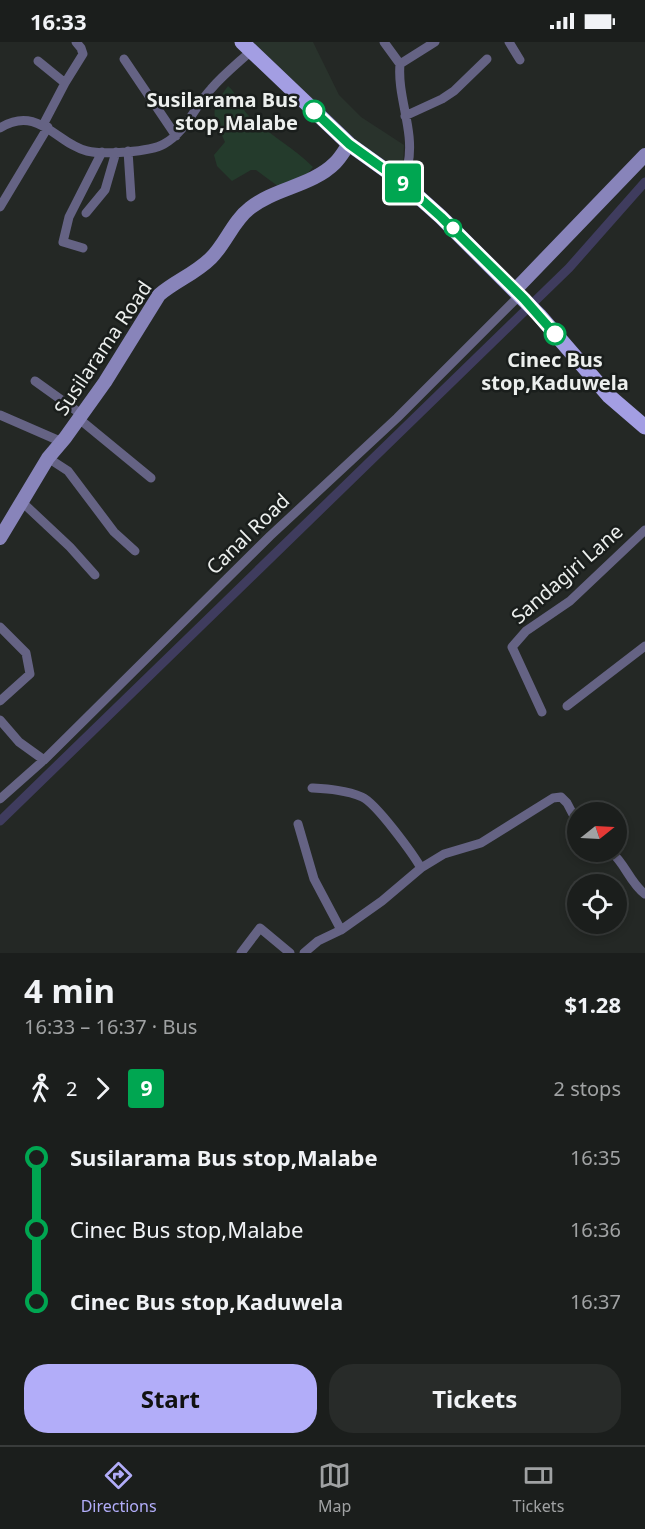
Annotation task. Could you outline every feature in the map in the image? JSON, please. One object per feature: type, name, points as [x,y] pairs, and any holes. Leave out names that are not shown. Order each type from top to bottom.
[{"type":"main road","points":[[247,46],[349,144],[402,182],[441,217],[520,294],[609,396],[645,427]]},
{"type":"street","points":[[0,207],[46,126],[64,83],[83,54],[76,42]]},
{"type":"street","points":[[384,42],[400,64],[399,79],[409,146],[408,165],[402,182]]},
{"type":"street","points":[[400,64],[435,42]]},
{"type":"street","points":[[509,42],[520,60]]},
{"type":"street","points":[[0,139],[3,126],[27,122],[46,126],[86,151],[116,152],[162,146],[183,130],[211,88],[247,46]]},
{"type":"street","points":[[124,58],[176,136]]},
{"type":"street","points":[[405,116],[454,91],[487,59]]},
{"type":"street","points":[[38,61],[64,83]]},
{"type":"street","name":"Susilarama Road","points":[[0,538],[48,458],[105,382],[159,295],[170,285],[199,270],[212,257],[241,216],[250,208],[267,197],[326,170],[349,144]]},
{"type":"street","points":[[128,151],[131,197]]},
{"type":"street","points":[[58,238],[102,152]]},
{"type":"street","points":[[86,213],[105,190],[116,152]]},
{"type":"street","points":[[520,294],[645,155]]},
{"type":"street","points":[[69,217],[63,242],[83,248]]},
{"type":"street","name":"Canal Road","points":[[0,799],[44,760],[270,536],[398,418],[520,294]]},
{"type":"street","points":[[35,381],[80,416],[151,478]]},
{"type":"street","points":[[0,415],[62,442]]},
{"type":"street","points":[[48,458],[68,471],[114,532],[135,551]]},
{"type":"street","points":[[22,502],[70,547],[95,575]]},
{"type":"street","name":"Sandagiri Lane","points":[[542,712],[512,647],[526,631],[570,601],[645,530]]},
{"type":"street","points":[[0,627],[26,653],[30,674],[0,701]]},
{"type":"street","points":[[567,706],[645,646]]},
{"type":"street","points":[[0,720],[19,742],[44,760]]},
{"type":"street","points":[[312,788],[338,790],[364,798],[393,829],[421,868]]},
{"type":"street","points":[[304,953],[318,941],[341,930],[382,901],[421,868],[444,854],[481,843],[553,798],[561,797],[567,803]]},
{"type":"street","points":[[298,824],[314,879],[341,930]]},
{"type":"street","points":[[619,862],[631,880],[645,894]]},
{"type":"street","points":[[241,953],[260,928],[290,953]]},
{"type":"shaded area","points":[[251,42],[313,42],[339,95],[361,117],[404,145],[403,162],[397,173],[352,141]]},
{"type":"green space","points":[[228,86],[250,117],[313,167],[308,173],[279,187],[256,170],[251,170],[232,181],[217,166],[214,155],[225,142],[214,113]]},
{"type":"waterway","points":[[0,821],[569,268],[645,182]]},
{"type":"bus line","name":"9","points":[[314,111],[349,144],[402,182],[441,217],[483,256],[555,334]]},
{"type":"place","name":"Susilarama Bus stop,Malabe","points":[[314,111]]},
{"type":"place","name":"Cinec Bus stop,Kaduwela","points":[[555,334]]}]
